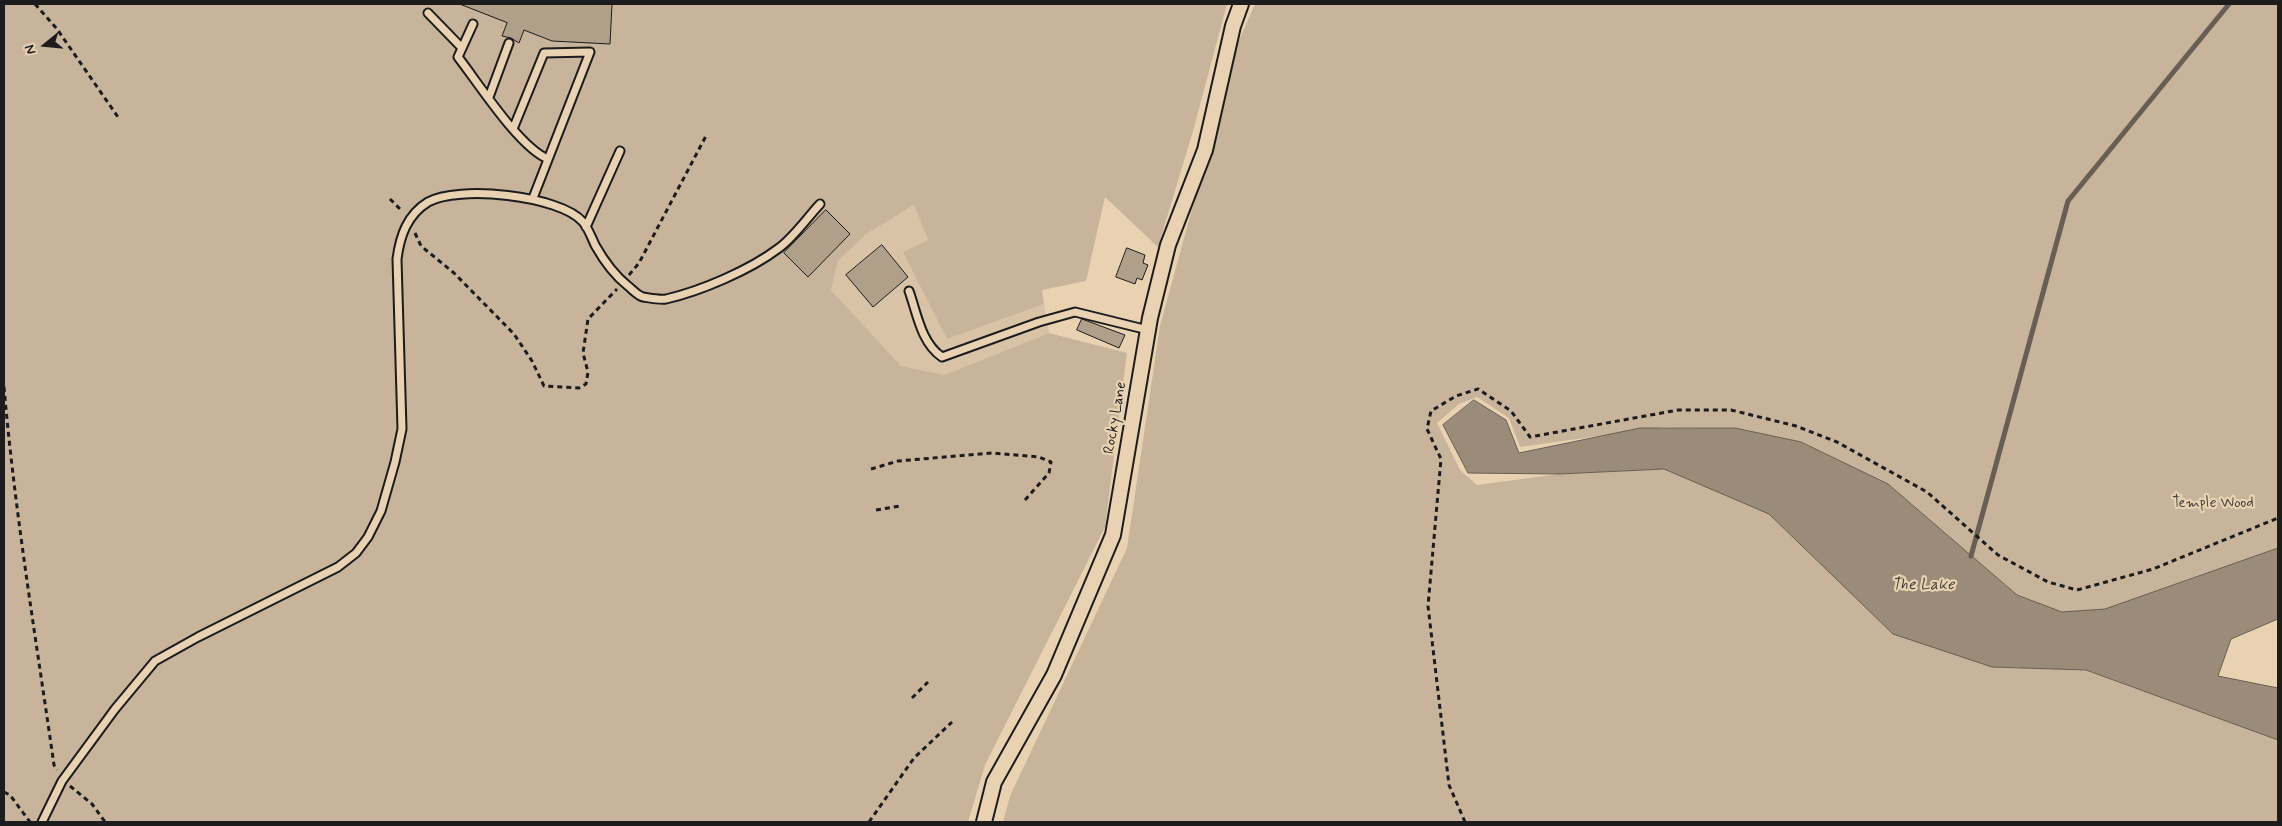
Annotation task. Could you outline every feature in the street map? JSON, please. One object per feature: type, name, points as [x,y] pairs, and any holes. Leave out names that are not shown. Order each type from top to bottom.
[{"type":"street","name":"Rocky Lane","points":[[984,822],[994,782],[1054,675],[1113,535],[1148,330],[1168,245],[1205,150],[1233,26],[1240,4]]},
{"type":"lane","points":[[428,13],[462,48]]},
{"type":"lane","points":[[473,24],[458,57],[513,129],[536,154],[548,159]]},
{"type":"lane","points":[[488,96],[509,43]]},
{"type":"lane","points":[[513,129],[544,53],[590,52],[533,198]]},
{"type":"lane","points":[[586,227],[620,151]]},
{"type":"lane","points":[[42,822],[62,781],[115,709],[155,662],[198,637],[338,567],[356,553],[368,537],[386,496],[402,429],[397,259],[400,240],[410,220],[427,203],[442,195],[462,192],[533,198],[558,205],[583,221],[602,257],[623,282],[640,296],[664,300],[724,280],[780,248],[820,204]]},
{"type":"lane","points":[[909,291],[926,340],[933,350],[942,357],[1039,322],[1075,312],[1148,330]]},
{"type":"path","points":[[34,4],[57,30],[120,120]]},
{"type":"path","points":[[390,199],[410,220],[421,246],[454,272],[514,334],[532,361],[544,386],[579,388],[586,384],[588,372],[583,353],[588,319],[639,263],[707,134]]},
{"type":"path","points":[[4,387],[8,431],[54,765],[62,781],[92,804],[105,822]]},
{"type":"path","points":[[1466,822],[1449,785],[1428,606],[1441,459],[1427,429],[1431,411],[1456,396],[1478,389],[1511,411],[1530,437],[1678,410],[1731,410],[1796,426],[1836,442],[1927,492],[1998,556],[2048,582],[2077,590],[2153,569],[2278,518]]},
{"type":"path","points":[[871,469],[898,461],[992,453],[1040,457],[1051,462],[1049,473],[1025,500]]},
{"type":"path","points":[[876,510],[900,506]]},
{"type":"path","points":[[912,698],[928,682]]},
{"type":"path","points":[[869,822],[914,758],[952,722]]},
{"type":"path","points":[[4,792],[10,795],[30,822]]},
{"type":"shaded area","points":[[914,205],[928,240],[904,252],[947,339],[1044,304],[1049,333],[944,375],[901,366],[831,290],[838,261],[865,235]]},
{"type":"green space","points":[[4,4],[1227,4],[1193,131],[1158,247],[1105,197],[1086,281],[1042,290],[1044,304],[947,339],[903,252],[928,240],[914,205],[865,235],[838,261],[831,290],[901,366],[944,375],[1049,333],[1127,353],[1105,527],[985,765],[968,822],[4,822]]},
{"type":"green space","name":"Temple Wood","points":[[1255,4],[2278,4],[2278,548],[2105,609],[2062,612],[2017,595],[1888,484],[1801,442],[1735,428],[1663,427],[1520,447],[1509,418],[1477,397],[1459,404],[1437,423],[1460,470],[1477,485],[1559,474],[1664,469],[1769,514],[1894,634],[1992,667],[2086,670],[2278,740],[2278,822],[1003,822],[1010,796],[1127,548],[1160,326],[1237,45]]},
{"type":"water","name":"The Lake","points":[[1474,400],[1506,420],[1519,453],[1640,428],[1735,428],[1801,442],[1888,484],[2017,595],[2062,612],[2105,609],[2278,548],[2278,619],[2231,639],[2218,676],[2278,688],[2278,740],[2086,670],[1992,667],[1893,634],[1769,514],[1664,469],[1559,474],[1468,473],[1443,425]]},
{"type":"building","points":[[460,4],[612,4],[610,44],[552,41],[524,30],[519,43],[511,38],[502,36],[507,23]]},
{"type":"building","points":[[826,210],[850,234],[808,277],[784,253]]},
{"type":"building","points":[[882,245],[908,277],[873,307],[846,275]]},
{"type":"building","points":[[1127,248],[1145,255],[1143,263],[1148,265],[1142,280],[1137,278],[1135,284],[1116,277]]},
{"type":"building","points":[[1082,319],[1125,335],[1119,348],[1077,330]]},
{"type":"waterway","points":[[1971,556],[2068,201],[2229,4]]}]
